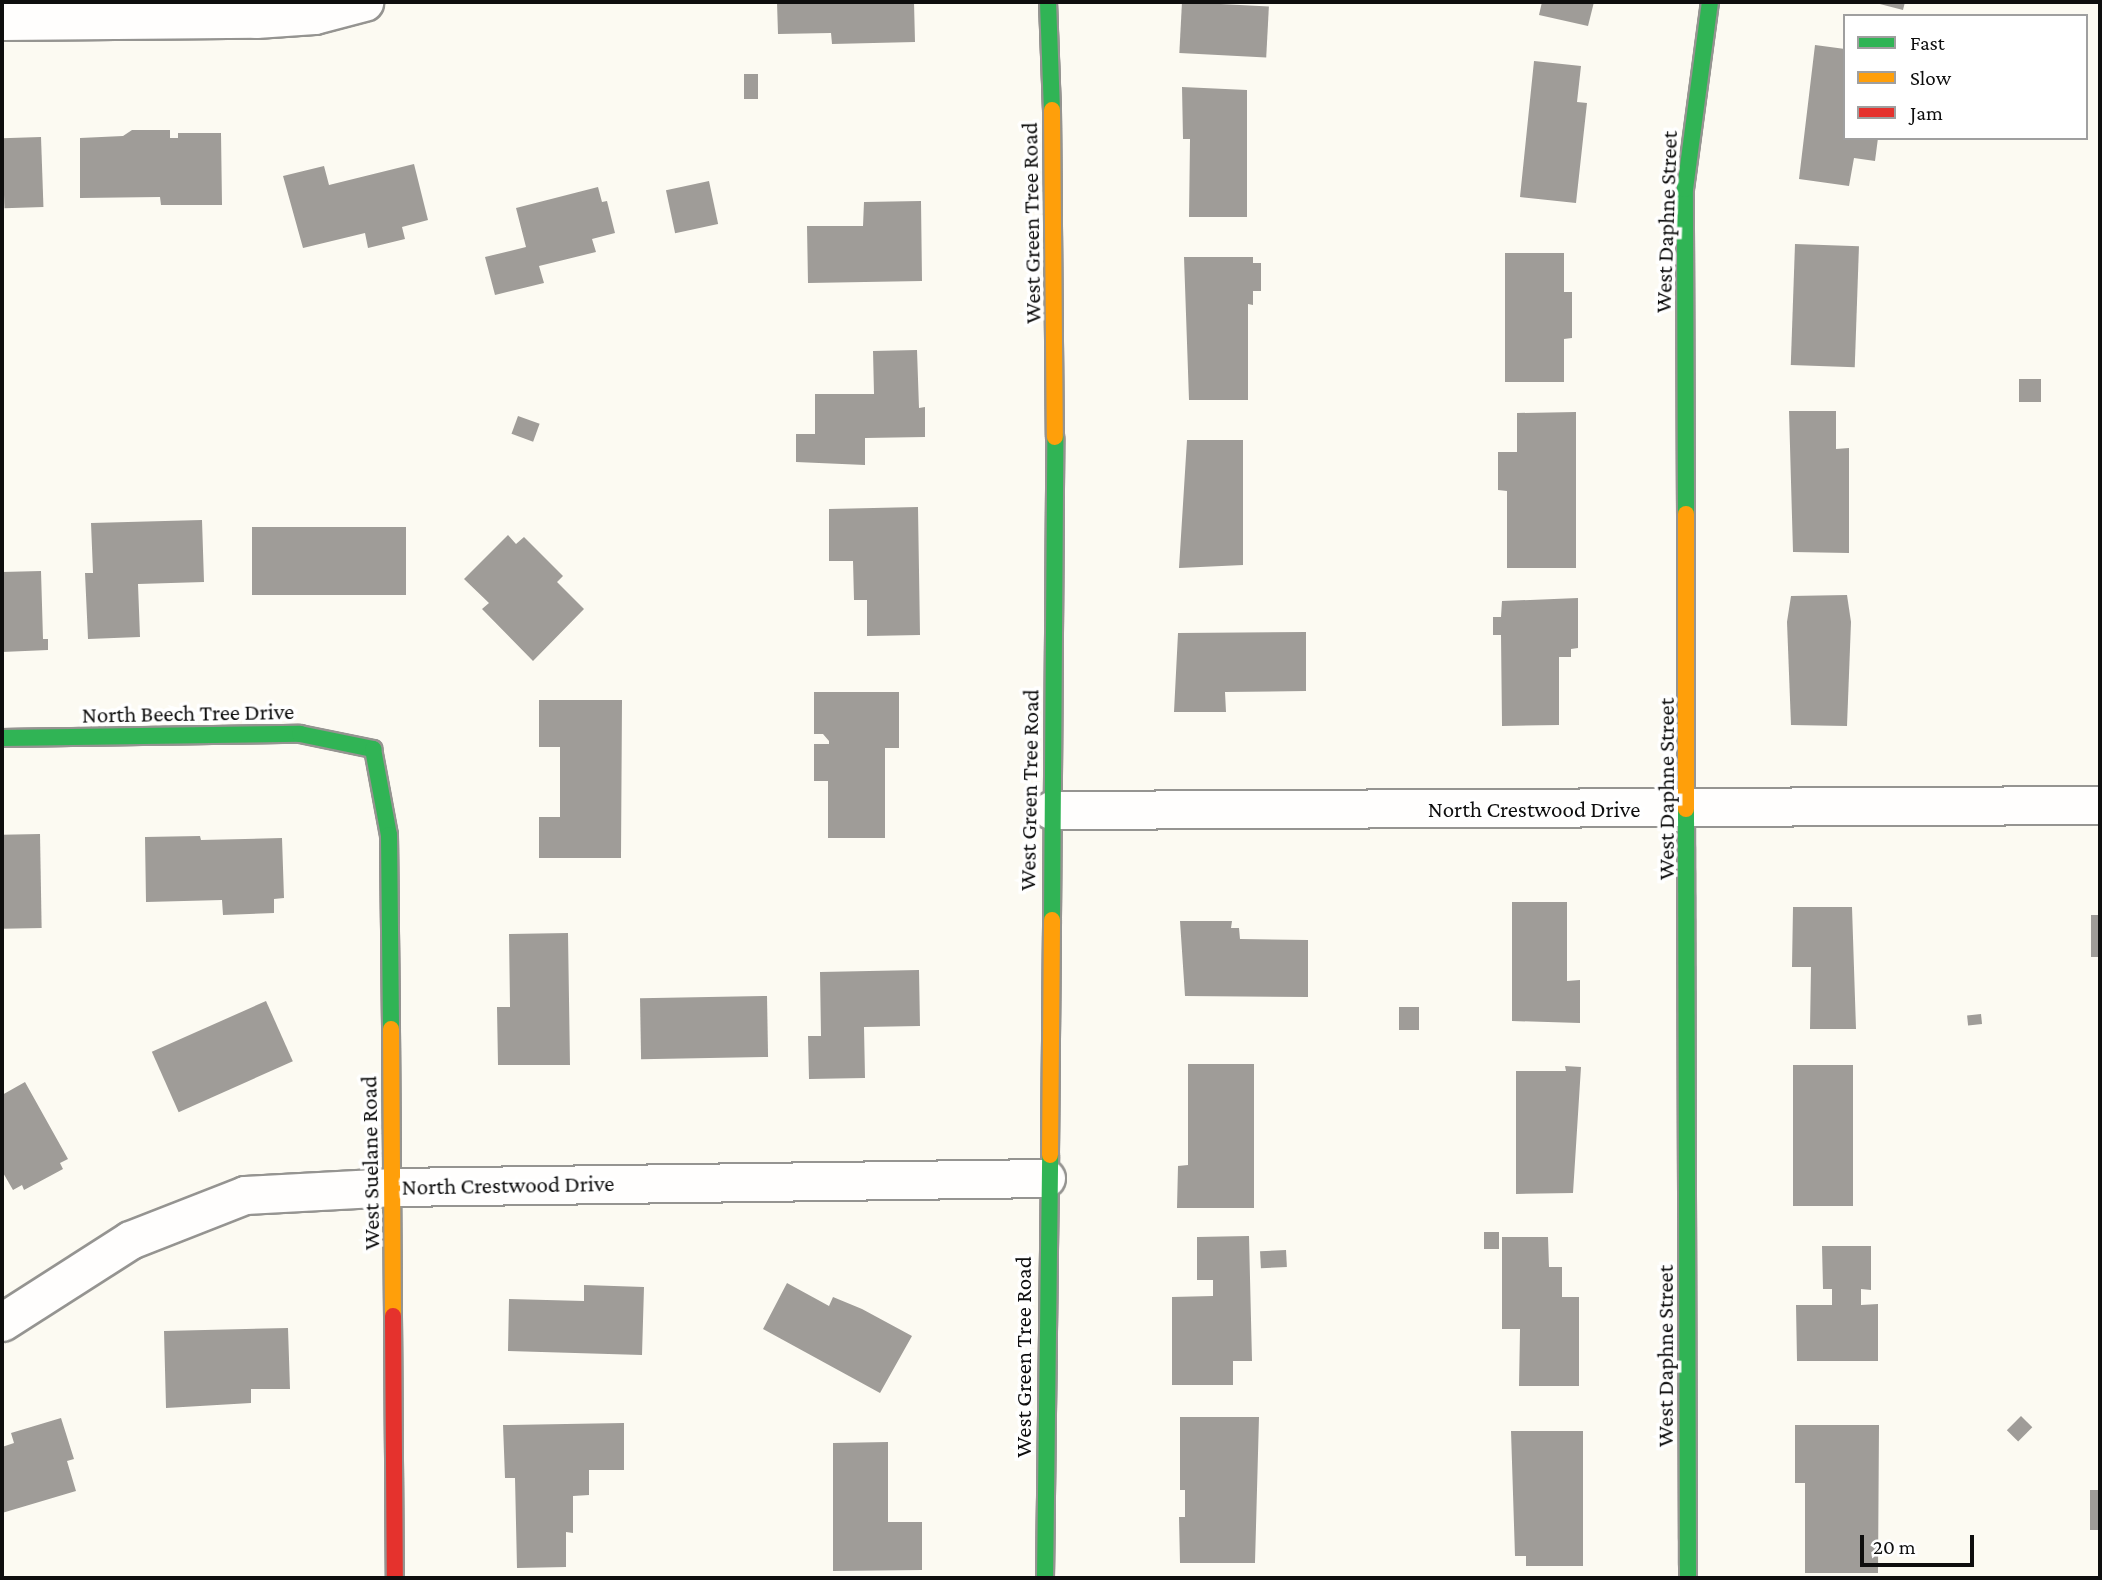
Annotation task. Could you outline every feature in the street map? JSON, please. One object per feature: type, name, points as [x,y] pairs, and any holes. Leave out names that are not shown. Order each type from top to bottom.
[{"type":"street","points":[[2,21],[256,19],[314,15],[364,2]]},
{"type":"street","name":"West Green Tree Road","points":[[1045,1578],[1046,1178],[1056,544],[1054,154],[1048,2]]},
{"type":"street","name":"West Daphne Street","points":[[1688,1578],[1689,808],[1685,189],[1710,2]]},
{"type":"street","name":"North Beech Tree Drive","points":[[2,738],[300,734],[373,749]]},
{"type":"street","name":"West Suelane Road","points":[[373,749],[389,835],[396,1578]]},
{"type":"street","name":"North Crestwood Drive","points":[[1051,810],[2100,806]]},
{"type":"street","name":"North Crestwood Drive","points":[[2,1322],[130,1240],[245,1195],[394,1187],[1046,1178]]},
{"type":"building","points":[[777,2],[914,2],[915,42],[832,44],[831,33],[778,34]]},
{"type":"building","points":[[1182,2],[1269,7],[1266,57],[1179,53]]},
{"type":"building","points":[[1542,2],[1594,2],[1588,26],[1539,15]]},
{"type":"building","points":[[1872,2],[1905,2],[1903,10]]},
{"type":"building","points":[[1815,45],[1843,49],[1843,140],[1878,140],[1875,161],[1854,158],[1849,186],[1799,179]]},
{"type":"building","points":[[1534,61],[1581,66],[1577,102],[1587,103],[1576,203],[1520,197]]},
{"type":"building","points":[[744,74],[758,74],[758,99],[744,99]]},
{"type":"building","points":[[1182,87],[1247,90],[1247,217],[1189,217],[1190,139],[1183,139]]},
{"type":"building","points":[[132,130],[170,130],[170,138],[178,138],[178,133],[221,133],[222,205],[161,205],[160,197],[80,198],[80,138],[123,136]]},
{"type":"building","points":[[41,137],[43,207],[4,208],[2,138]]},
{"type":"building","points":[[414,164],[428,220],[402,227],[405,239],[368,248],[365,233],[303,248],[283,176],[324,166],[329,185]]},
{"type":"building","points":[[709,181],[718,224],[675,233],[666,190]]},
{"type":"building","points":[[598,187],[602,202],[607,201],[615,233],[592,239],[596,252],[539,266],[544,283],[495,295],[485,257],[526,247],[516,208]]},
{"type":"building","points":[[921,201],[922,281],[808,283],[807,226],[863,226],[864,202]]},
{"type":"building","points":[[1795,244],[1859,246],[1855,367],[1791,365]]},
{"type":"building","points":[[1505,253],[1564,253],[1564,292],[1572,292],[1572,338],[1564,339],[1564,382],[1505,382]]},
{"type":"building","points":[[1184,257],[1253,257],[1253,263],[1261,263],[1261,291],[1253,291],[1253,305],[1248,304],[1248,400],[1189,400]]},
{"type":"building","points":[[917,350],[919,408],[925,407],[925,437],[865,438],[865,465],[796,462],[796,434],[815,434],[815,394],[874,394],[873,351]]},
{"type":"building","points":[[2019,379],[2041,379],[2041,402],[2019,402]]},
{"type":"building","points":[[1789,411],[1836,411],[1836,449],[1849,448],[1849,553],[1793,552]]},
{"type":"building","points":[[1576,412],[1576,568],[1507,568],[1507,491],[1498,490],[1498,452],[1517,452],[1517,413]]},
{"type":"building","points":[[518,416],[540,424],[533,442],[512,434]]},
{"type":"building","points":[[1187,440],[1243,440],[1243,565],[1179,568]]},
{"type":"building","points":[[918,507],[920,635],[867,636],[867,600],[854,600],[853,561],[829,561],[829,509]]},
{"type":"building","points":[[202,520],[204,582],[138,584],[140,637],[88,639],[85,573],[93,573],[91,523]]},
{"type":"building","points":[[252,527],[406,527],[406,595],[252,595]]},
{"type":"building","points":[[508,535],[516,544],[524,537],[563,576],[557,582],[584,609],[533,661],[482,609],[489,603],[464,579]]},
{"type":"building","points":[[41,571],[43,639],[48,639],[48,650],[2,652],[2,572]]},
{"type":"building","points":[[1847,595],[1851,622],[1847,726],[1791,725],[1787,622],[1791,596]]},
{"type":"building","points":[[1578,598],[1578,648],[1571,649],[1571,657],[1559,657],[1559,725],[1502,726],[1501,635],[1493,635],[1493,617],[1501,617],[1502,601]]},
{"type":"building","points":[[1306,632],[1306,691],[1225,692],[1226,712],[1174,712],[1178,633]]},
{"type":"building","points":[[814,692],[899,692],[899,748],[885,748],[885,838],[828,838],[828,781],[814,781],[814,744],[829,744],[829,741],[823,734],[814,734]]},
{"type":"building","points":[[539,700],[622,700],[621,858],[539,858],[539,817],[560,817],[560,747],[539,747]]},
{"type":"building","points":[[40,834],[42,928],[4,929],[2,835]]},
{"type":"building","points":[[200,836],[201,840],[282,838],[284,898],[274,899],[274,913],[223,915],[222,900],[146,902],[145,837]]},
{"type":"building","points":[[1512,902],[1567,902],[1567,981],[1580,980],[1580,1023],[1512,1021]]},
{"type":"building","points":[[1793,907],[1852,907],[1856,1029],[1810,1029],[1811,967],[1792,967]]},
{"type":"building","points":[[2091,915],[2100,915],[2100,957],[2091,957]]},
{"type":"building","points":[[1180,921],[1232,921],[1231,928],[1239,928],[1240,939],[1308,940],[1308,997],[1185,996]]},
{"type":"building","points":[[568,933],[570,1065],[498,1065],[497,1007],[510,1007],[509,934]]},
{"type":"building","points":[[919,970],[920,1026],[864,1027],[865,1078],[809,1079],[808,1036],[821,1036],[820,972]]},
{"type":"building","points":[[767,996],[768,1057],[641,1059],[640,998]]},
{"type":"building","points":[[266,1001],[293,1061],[179,1112],[152,1052]]},
{"type":"building","points":[[1399,1007],[1419,1007],[1419,1030],[1399,1030]]},
{"type":"building","points":[[1981,1014],[1982,1024],[1968,1025],[1967,1015]]},
{"type":"building","points":[[1188,1064],[1254,1064],[1254,1208],[1177,1208],[1178,1166],[1188,1165]]},
{"type":"building","points":[[1793,1065],[1853,1065],[1853,1206],[1793,1206]]},
{"type":"building","points":[[1565,1066],[1581,1067],[1573,1193],[1516,1194],[1516,1071],[1566,1071]]},
{"type":"building","points":[[25,1082],[68,1159],[60,1163],[63,1169],[24,1190],[22,1185],[13,1190],[2,1171],[2,1095]]},
{"type":"building","points":[[1484,1232],[1499,1232],[1499,1249],[1484,1249]]},
{"type":"building","points":[[1249,1236],[1252,1361],[1233,1361],[1233,1385],[1172,1385],[1172,1297],[1213,1296],[1213,1280],[1197,1280],[1197,1237]]},
{"type":"building","points":[[1502,1237],[1548,1237],[1549,1267],[1562,1267],[1562,1297],[1579,1297],[1579,1386],[1519,1386],[1520,1329],[1502,1329]]},
{"type":"building","points":[[1822,1246],[1871,1246],[1871,1290],[1861,1289],[1861,1305],[1878,1304],[1878,1361],[1797,1361],[1796,1305],[1832,1305],[1832,1289],[1823,1289]]},
{"type":"building","points":[[1286,1250],[1287,1267],[1261,1268],[1260,1251]]},
{"type":"building","points":[[787,1283],[829,1306],[833,1297],[862,1309],[912,1336],[880,1393],[763,1329]]},
{"type":"building","points":[[584,1285],[644,1287],[642,1355],[508,1351],[509,1299],[584,1301]]},
{"type":"building","points":[[288,1328],[290,1389],[251,1389],[251,1403],[166,1408],[164,1331]]},
{"type":"building","points":[[2021,1416],[2032,1427],[2018,1441],[2007,1430]]},
{"type":"building","points":[[1180,1417],[1259,1417],[1255,1563],[1180,1563],[1179,1517],[1185,1517],[1185,1490],[1180,1490]]},
{"type":"building","points":[[61,1418],[74,1459],[67,1461],[76,1491],[2,1513],[2,1447],[14,1443],[11,1433]]},
{"type":"building","points":[[624,1423],[624,1470],[589,1470],[589,1495],[573,1496],[573,1533],[566,1532],[566,1567],[517,1568],[515,1478],[505,1478],[503,1425]]},
{"type":"building","points":[[1795,1425],[1879,1425],[1878,1573],[1805,1573],[1805,1483],[1795,1483]]},
{"type":"building","points":[[1511,1431],[1583,1431],[1583,1566],[1526,1566],[1526,1556],[1515,1556]]},
{"type":"building","points":[[888,1442],[888,1522],[922,1522],[922,1570],[833,1571],[833,1443]]},
{"type":"building","points":[[2090,1490],[2100,1490],[2100,1530],[2090,1530]]},
{"type":"traffic: fast","points":[[1048,2],[1052,110]]},
{"type":"traffic: fast","points":[[1686,514],[1685,189],[1710,2]]},
{"type":"traffic: fast","points":[[1052,920],[1055,437]]},
{"type":"traffic: fast","points":[[2,738],[300,734],[373,749],[389,835],[391,1029]]},
{"type":"traffic: fast","points":[[1686,809],[1688,1578]]},
{"type":"traffic: fast","points":[[1045,1578],[1050,1155]]},
{"type":"traffic: slow","points":[[1052,110],[1055,437]]},
{"type":"traffic: slow","points":[[1686,514],[1686,809]]},
{"type":"traffic: slow","points":[[1050,1155],[1052,920]]},
{"type":"traffic: slow","points":[[391,1029],[393,1316]]},
{"type":"traffic: jam","points":[[393,1316],[395,1578]]}]
